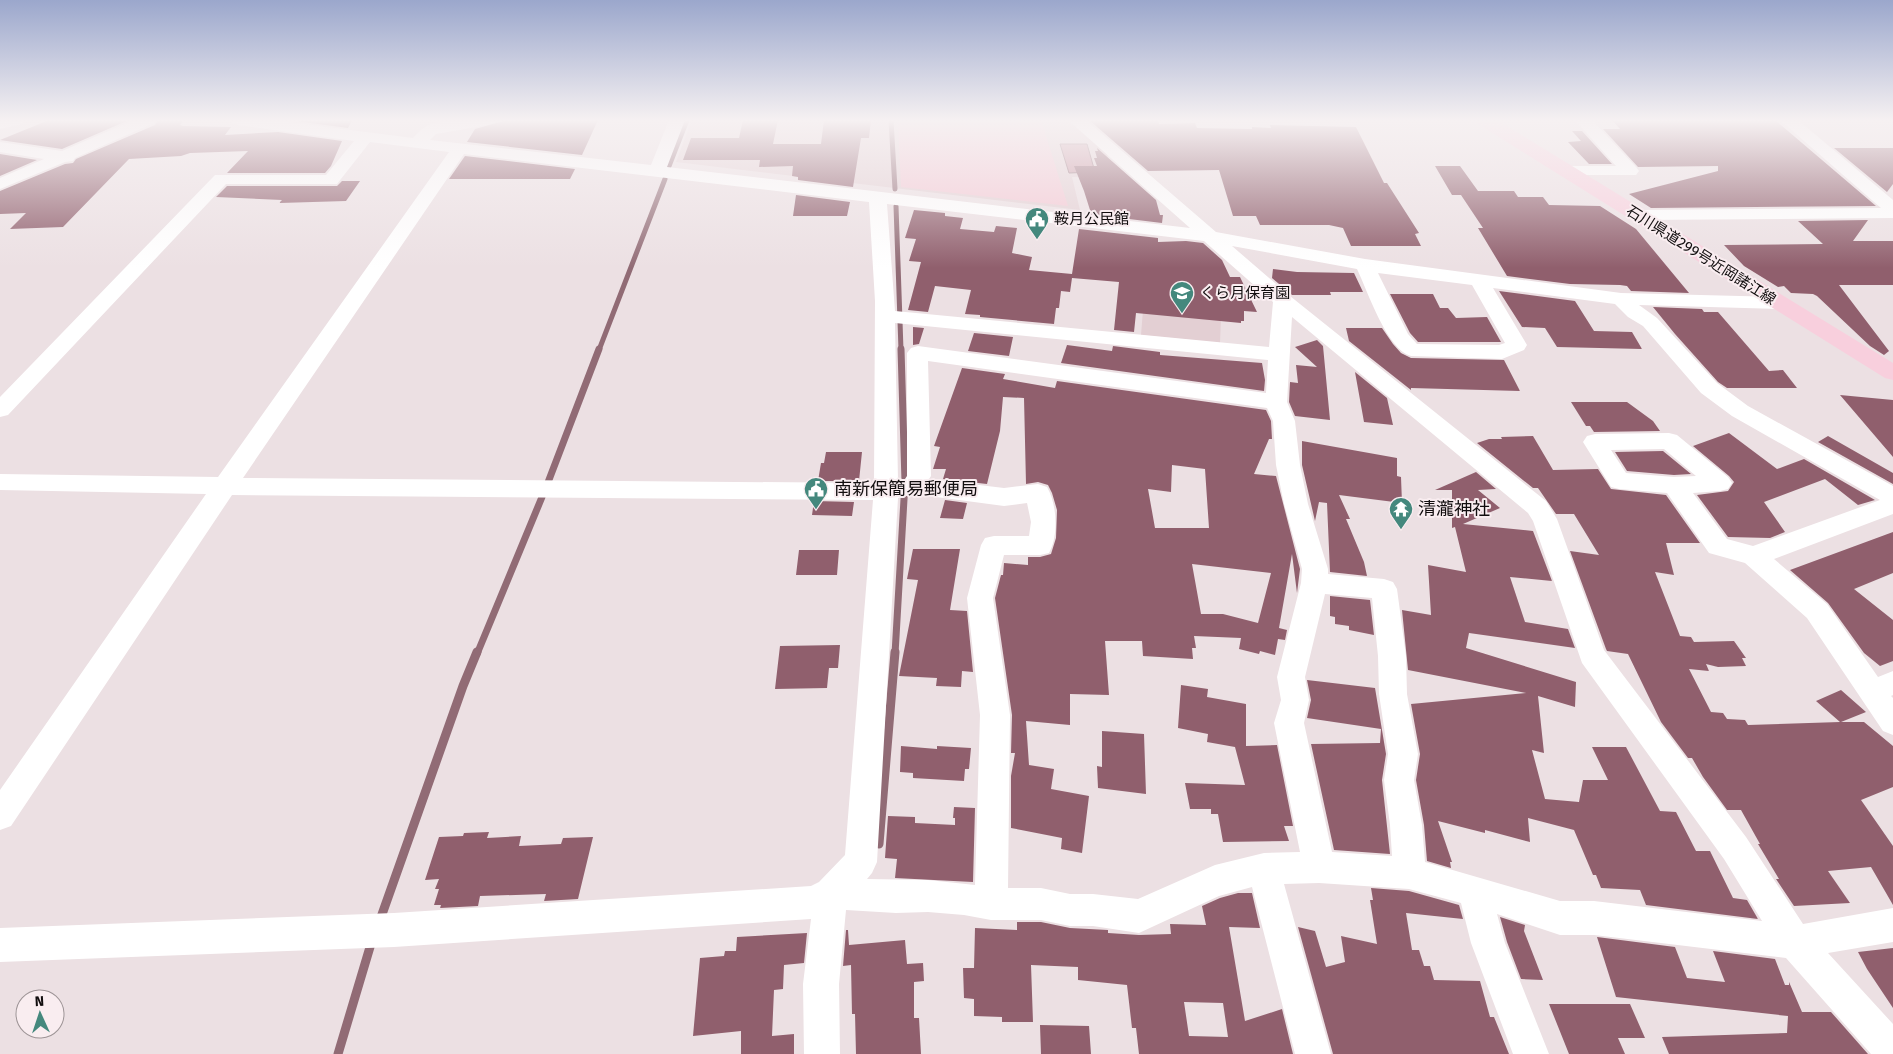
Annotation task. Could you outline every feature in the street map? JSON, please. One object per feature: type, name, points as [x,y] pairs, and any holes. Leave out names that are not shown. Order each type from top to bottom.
[{"type":"main road","name":"石川県道299号近岡諸江線","points":[[1563,169],[1893,373]]},
{"type":"street","points":[[0,184],[37,169]]},
{"type":"street","points":[[0,410],[221,179],[331,180],[340,169]]},
{"type":"street","points":[[0,816],[225,486],[445,169]]},
{"type":"street","points":[[650,169],[1208,236],[1366,265],[1621,299],[1780,303]]},
{"type":"street","points":[[1132,169],[1283,300],[1537,507],[1545,519],[1592,655],[1735,848],[1795,942],[1893,1051]]},
{"type":"street","points":[[1567,172],[1630,171],[1628,169]]},
{"type":"street","points":[[1846,169],[1893,209]]},
{"type":"street","points":[[0,945],[394,930],[815,902],[831,894],[861,862],[886,492],[885,316],[878,197]]},
{"type":"street","points":[[1638,215],[1893,213]]},
{"type":"street","points":[[1366,265],[1399,337],[1411,350],[1502,352],[1517,346],[1479,280]]},
{"type":"street","points":[[1621,299],[1635,313],[1650,322],[1709,388],[1732,405],[1893,497]]},
{"type":"street","points":[[1283,300],[1276,402],[1284,421],[1288,465],[1296,504],[1315,569],[1314,582],[1291,677],[1295,700],[1289,723],[1318,867]]},
{"type":"street","points":[[885,316],[1280,355]]},
{"type":"street","points":[[914,486],[919,476],[918,353],[1276,402]]},
{"type":"street","points":[[0,482],[886,492],[914,486],[1004,497],[1038,493],[1043,522],[1040,546],[994,545],[980,598],[996,714],[991,904]]},
{"type":"street","points":[[1674,485],[1718,546],[1754,556],[1817,611],[1882,686],[1893,722]]},
{"type":"street","points":[[1754,556],[1893,506]]},
{"type":"street","points":[[1314,582],[1384,589],[1392,656],[1393,694],[1403,754],[1399,780],[1406,825],[1409,873]]},
{"type":"street","points":[[831,894],[896,897],[928,896],[991,904],[1041,904],[1070,910],[1092,910],[1139,916],[1216,881],[1264,869],[1318,867],[1409,873],[1560,918],[1594,918],[1795,942],[1893,925]]},
{"type":"street","points":[[1264,869],[1313,1054]]},
{"type":"street","points":[[1474,891],[1488,943],[1531,1054]]},
{"type":"street","points":[[822,1054],[822,984],[831,894]]},
{"type":"shaded area","points":[[736,169],[1110,169],[1111,176],[1072,177],[1080,210]]},
{"type":"shaded area","points":[[900,169],[1056,169],[1068,206],[901,187]]},
{"type":"shaded area","points":[[1068,169],[1094,169],[1095,172],[1069,173]]},
{"type":"shaded area","name":"くら月保育園","points":[[1145,285],[1222,292],[1220,343],[1141,335]]},
{"type":"building","points":[[0,169],[16,169],[0,176]]},
{"type":"building","points":[[53,169],[119,169],[63,227],[10,229],[26,213],[0,214],[0,191]]},
{"type":"building","points":[[231,169],[328,169],[325,173],[227,173]]},
{"type":"building","points":[[456,169],[575,169],[570,179],[449,179]]},
{"type":"building","points":[[793,169],[856,169],[853,187],[798,180],[798,177],[792,176]]},
{"type":"building","points":[[1075,169],[1121,169],[1156,200],[1160,215],[1163,215],[1162,223],[1088,214],[1090,210]]},
{"type":"building","points":[[1146,169],[1377,169],[1384,183],[1387,183],[1419,233],[1415,234],[1421,246],[1351,246],[1343,228],[1329,225],[1260,225],[1256,216],[1233,216],[1219,170],[1148,171]]},
{"type":"building","points":[[1437,169],[1462,169],[1478,191],[1514,191],[1518,197],[1543,197],[1549,205],[1600,206],[1636,229],[1689,293],[1631,291],[1627,286],[1620,285],[1570,284],[1507,276],[1478,228],[1483,228],[1461,195],[1452,195]]},
{"type":"building","points":[[1718,169],[1833,169],[1876,206],[1651,208],[1629,194],[1718,171]]},
{"type":"building","points":[[1860,169],[1893,169],[1893,184],[1887,192]]},
{"type":"building","points":[[342,181],[360,181],[346,201],[279,203],[282,200],[216,197],[227,186],[337,186]]},
{"type":"building","points":[[796,195],[850,202],[847,216],[793,216]]},
{"type":"building","points":[[914,210],[945,213],[945,216],[963,218],[960,229],[994,232],[996,226],[1017,228],[1012,253],[1032,257],[1029,270],[1072,274],[1079,229],[1158,238],[1158,242],[1186,241],[1203,243],[1222,260],[1230,277],[1240,277],[1257,312],[1244,311],[1244,321],[1241,321],[1241,323],[1136,313],[1134,332],[1114,330],[1119,282],[1072,278],[1070,292],[1061,291],[1059,308],[1056,308],[1054,324],[965,314],[971,290],[935,286],[928,312],[908,310],[921,262],[909,261],[916,239],[905,238]]},
{"type":"building","points":[[1868,220],[1853,241],[1893,241],[1893,285],[1839,285],[1889,351],[1884,355],[1870,346],[1817,296],[1813,294],[1791,293],[1784,286],[1778,287],[1744,266],[1724,245],[1823,244],[1798,221]]},
{"type":"building","points":[[1273,269],[1297,272],[1354,273],[1363,292],[1330,292],[1331,295],[1292,295],[1272,278]]},
{"type":"building","points":[[1499,291],[1575,301],[1594,331],[1632,332],[1642,349],[1557,347],[1545,328],[1522,327]]},
{"type":"building","points":[[1390,294],[1433,294],[1440,308],[1448,308],[1456,318],[1487,317],[1501,342],[1418,342],[1410,333]]},
{"type":"building","points":[[1653,307],[1702,309],[1704,312],[1718,312],[1769,371],[1783,370],[1797,388],[1727,388],[1718,382]]},
{"type":"building","points":[[913,327],[924,328],[919,344],[913,345]]},
{"type":"building","points":[[1346,328],[1382,328],[1401,353],[1411,358],[1504,360],[1520,391],[1411,388],[1411,390],[1349,341]]},
{"type":"building","points":[[974,333],[1013,337],[1009,356],[968,351]]},
{"type":"building","points":[[1317,340],[1323,346],[1330,420],[1295,416],[1289,402],[1290,382],[1298,383],[1296,365],[1317,367],[1295,347]]},
{"type":"building","points":[[1067,345],[1112,351],[1113,346],[1160,352],[1160,355],[1262,363],[1265,380],[1264,391],[1061,363]]},
{"type":"building","points":[[962,368],[1005,374],[1003,379],[1055,388],[1057,381],[1266,410],[1271,421],[1272,439],[1269,439],[1254,474],[1276,476],[1300,569],[1297,593],[1292,554],[1279,628],[1287,630],[1285,640],[1278,639],[1275,655],[1260,651],[1259,654],[1239,649],[1241,638],[1194,636],[1196,648],[1192,648],[1193,659],[1143,656],[1142,641],[1105,641],[1109,695],[1070,694],[1070,725],[1026,721],[1029,765],[1054,769],[1051,789],[1089,796],[1082,853],[1061,849],[1062,838],[1011,828],[1011,776],[1015,753],[1011,753],[1012,715],[995,598],[1001,575],[1003,575],[1004,563],[1028,565],[1028,557],[1040,557],[1051,554],[1056,538],[1057,510],[1048,485],[1038,482],[1026,484],[1024,398],[1003,397],[1000,431],[987,484],[943,479],[946,469],[933,469],[940,447],[934,446]],"holes":[[[1172,465],[1205,469],[1209,528],[1155,528],[1148,489],[1171,492]],[[1192,564],[1271,573],[1258,623],[1223,614],[1201,614]]]},
{"type":"building","points":[[1355,372],[1387,398],[1393,425],[1364,422]]},
{"type":"building","points":[[1840,395],[1893,400],[1893,457]]},
{"type":"building","points":[[1571,402],[1627,402],[1653,421],[1660,431],[1594,432],[1590,426],[1586,426]]},
{"type":"building","points":[[1729,433],[1777,469],[1804,459],[1875,500],[1858,505],[1825,479],[1764,502],[1785,532],[1770,538],[1728,537],[1697,495],[1728,491],[1734,482],[1693,446]]},
{"type":"building","points":[[1533,436],[1553,470],[1598,469],[1611,489],[1666,495],[1700,543],[1666,543],[1674,575],[1655,572],[1680,636],[1691,637],[1694,642],[1734,641],[1746,658],[1742,658],[1746,666],[1718,667],[1706,664],[1709,671],[1689,669],[1711,712],[1723,713],[1727,719],[1745,720],[1748,725],[1840,722],[1816,701],[1841,690],[1866,712],[1841,722],[1864,722],[1893,746],[1893,787],[1861,800],[1893,846],[1893,905],[1871,867],[1828,871],[1850,903],[1794,906],[1776,879],[1779,879],[1758,844],[1760,844],[1741,810],[1727,810],[1692,758],[1688,758],[1661,722],[1628,654],[1607,651],[1570,551],[1599,555],[1574,514],[1556,514],[1538,488],[1533,488],[1477,443],[1489,439],[1502,439],[1501,437]]},
{"type":"building","points":[[1828,436],[1893,473],[1893,484],[1818,442]]},
{"type":"building","points":[[1302,441],[1397,458],[1397,476],[1401,477],[1402,503],[1339,495],[1350,519],[1346,519],[1364,562],[1367,576],[1330,572],[1327,503],[1319,502],[1315,521],[1302,465]]},
{"type":"building","points":[[1663,451],[1691,474],[1674,475],[1627,471],[1615,452]]},
{"type":"building","points":[[826,452],[862,452],[859,481],[818,481],[821,463],[824,463]]},
{"type":"building","points":[[1476,472],[1496,489],[1478,490],[1500,508],[1463,524],[1533,531],[1552,581],[1510,577],[1525,622],[1568,629],[1575,648],[1469,633],[1466,648],[1576,682],[1575,707],[1538,696],[1544,753],[1532,750],[1545,799],[1579,802],[1583,780],[1608,780],[1592,747],[1626,747],[1660,811],[1676,812],[1696,851],[1710,851],[1733,898],[1747,900],[1758,919],[1646,905],[1640,890],[1601,888],[1596,875],[1593,875],[1574,830],[1528,818],[1530,842],[1485,830],[1485,833],[1438,821],[1452,862],[1450,862],[1451,868],[1427,861],[1424,825],[1416,780],[1420,754],[1411,704],[1526,693],[1408,670],[1402,610],[1431,615],[1428,565],[1466,572],[1455,527],[1452,528],[1452,490],[1435,490]]},
{"type":"building","points":[[945,500],[967,503],[963,519],[940,518]]},
{"type":"building","points":[[814,501],[854,502],[852,516],[812,515]]},
{"type":"building","points":[[1893,532],[1893,573],[1854,589],[1893,620],[1893,661],[1880,666],[1864,653],[1828,603],[1790,570]]},
{"type":"building","points":[[913,549],[960,549],[950,610],[967,611],[973,672],[962,671],[961,687],[936,686],[937,678],[899,676],[918,580],[907,579]]},
{"type":"building","points":[[799,550],[839,550],[837,575],[796,575]]},
{"type":"building","points":[[1330,596],[1370,600],[1374,635],[1349,630],[1349,626],[1335,624],[1335,617],[1330,616]]},
{"type":"building","points":[[840,645],[838,668],[829,668],[827,688],[775,689],[780,646]]},
{"type":"building","points":[[1307,680],[1375,688],[1386,754],[1382,780],[1390,854],[1334,850],[1311,744],[1380,743],[1381,729],[1307,718],[1311,700]]},
{"type":"building","points":[[1181,685],[1208,689],[1207,697],[1246,704],[1246,746],[1277,745],[1293,826],[1284,826],[1289,841],[1223,842],[1218,814],[1211,814],[1211,809],[1190,809],[1185,783],[1245,785],[1235,747],[1207,742],[1208,734],[1178,728]]},
{"type":"building","points":[[1102,731],[1144,734],[1146,794],[1098,788],[1097,766],[1102,767]]},
{"type":"building","points":[[901,746],[937,749],[937,746],[971,748],[969,769],[965,769],[964,781],[913,778],[913,773],[900,772]]},
{"type":"building","points":[[954,807],[975,808],[973,882],[895,878],[897,859],[885,858],[888,816],[915,817],[915,823],[955,825],[955,818],[953,818]]},
{"type":"building","points":[[489,832],[487,838],[521,836],[519,846],[561,844],[563,838],[593,837],[578,899],[544,901],[546,894],[480,896],[478,906],[440,908],[441,905],[434,905],[439,889],[435,889],[439,879],[425,880],[439,837]]},
{"type":"building","points":[[1371,888],[1409,891],[1459,905],[1463,919],[1406,913],[1412,950],[1419,950],[1424,966],[1430,966],[1434,980],[1480,981],[1490,1017],[1494,1017],[1509,1054],[1333,1054],[1298,927],[1315,931],[1326,967],[1345,962],[1341,936],[1377,944],[1370,900],[1373,900]]},
{"type":"building","points":[[1238,893],[1252,893],[1260,928],[1229,927],[1245,1021],[1282,1009],[1293,1054],[1139,1054],[1136,1028],[1132,1028],[1127,985],[1078,980],[1078,967],[1031,965],[1033,1022],[1002,1022],[1002,1017],[974,1016],[974,999],[964,998],[963,968],[974,968],[975,928],[1017,930],[1017,922],[1041,922],[1070,928],[1108,930],[1108,933],[1139,935],[1171,934],[1170,924],[1206,925],[1202,906]],"holes":[[[1184,1002],[1223,1003],[1228,1037],[1189,1036]]]},
{"type":"building","points":[[1500,917],[1525,925],[1524,931],[1543,980],[1521,979]]},
{"type":"building","points":[[846,930],[848,930],[849,945],[905,940],[907,964],[923,963],[924,981],[914,982],[914,1018],[919,1018],[921,1054],[856,1054],[855,1014],[852,1014],[851,965],[843,966]]},
{"type":"building","points":[[807,933],[804,963],[784,965],[783,989],[774,990],[772,1036],[794,1034],[794,1054],[741,1054],[741,1031],[693,1036],[700,958],[724,956],[725,951],[736,951],[737,937]]},
{"type":"building","points":[[1597,937],[1675,947],[1687,978],[1725,982],[1713,951],[1775,959],[1785,985],[1789,985],[1789,982],[1802,1012],[1831,1012],[1868,1054],[1669,1054],[1662,1037],[1787,1033],[1788,1016],[1616,997]]},
{"type":"building","points":[[1893,948],[1893,1008],[1858,952]]},
{"type":"building","points":[[1549,1004],[1630,1004],[1645,1038],[1618,1038],[1625,1054],[1569,1054]]},
{"type":"building","points":[[1040,1025],[1089,1026],[1091,1054],[1041,1054]]},
{"type":"waterway","points":[[894,169],[895,189]]},
{"type":"waterway","points":[[599,350],[665,179]]},
{"type":"waterway","points":[[896,206],[901,350]]},
{"type":"waterway","points":[[547,485],[599,349]]},
{"type":"waterway","points":[[895,654],[905,482],[901,349]]},
{"type":"waterway","points":[[477,654],[542,497]]},
{"type":"waterway","points":[[380,920],[463,686],[477,652]]},
{"type":"waterway","points":[[879,844],[895,652]]},
{"type":"waterway","points":[[338,1054],[370,947]]},
{"type":"place","name":"鞍月公民館","points":[[1037,240]]},
{"type":"place","name":"くら月保育園","points":[[1182,314]]},
{"type":"place","name":"南新保簡易郵便局","points":[[816,510]]},
{"type":"place","name":"清瀧神社","points":[[1401,530]]}]
